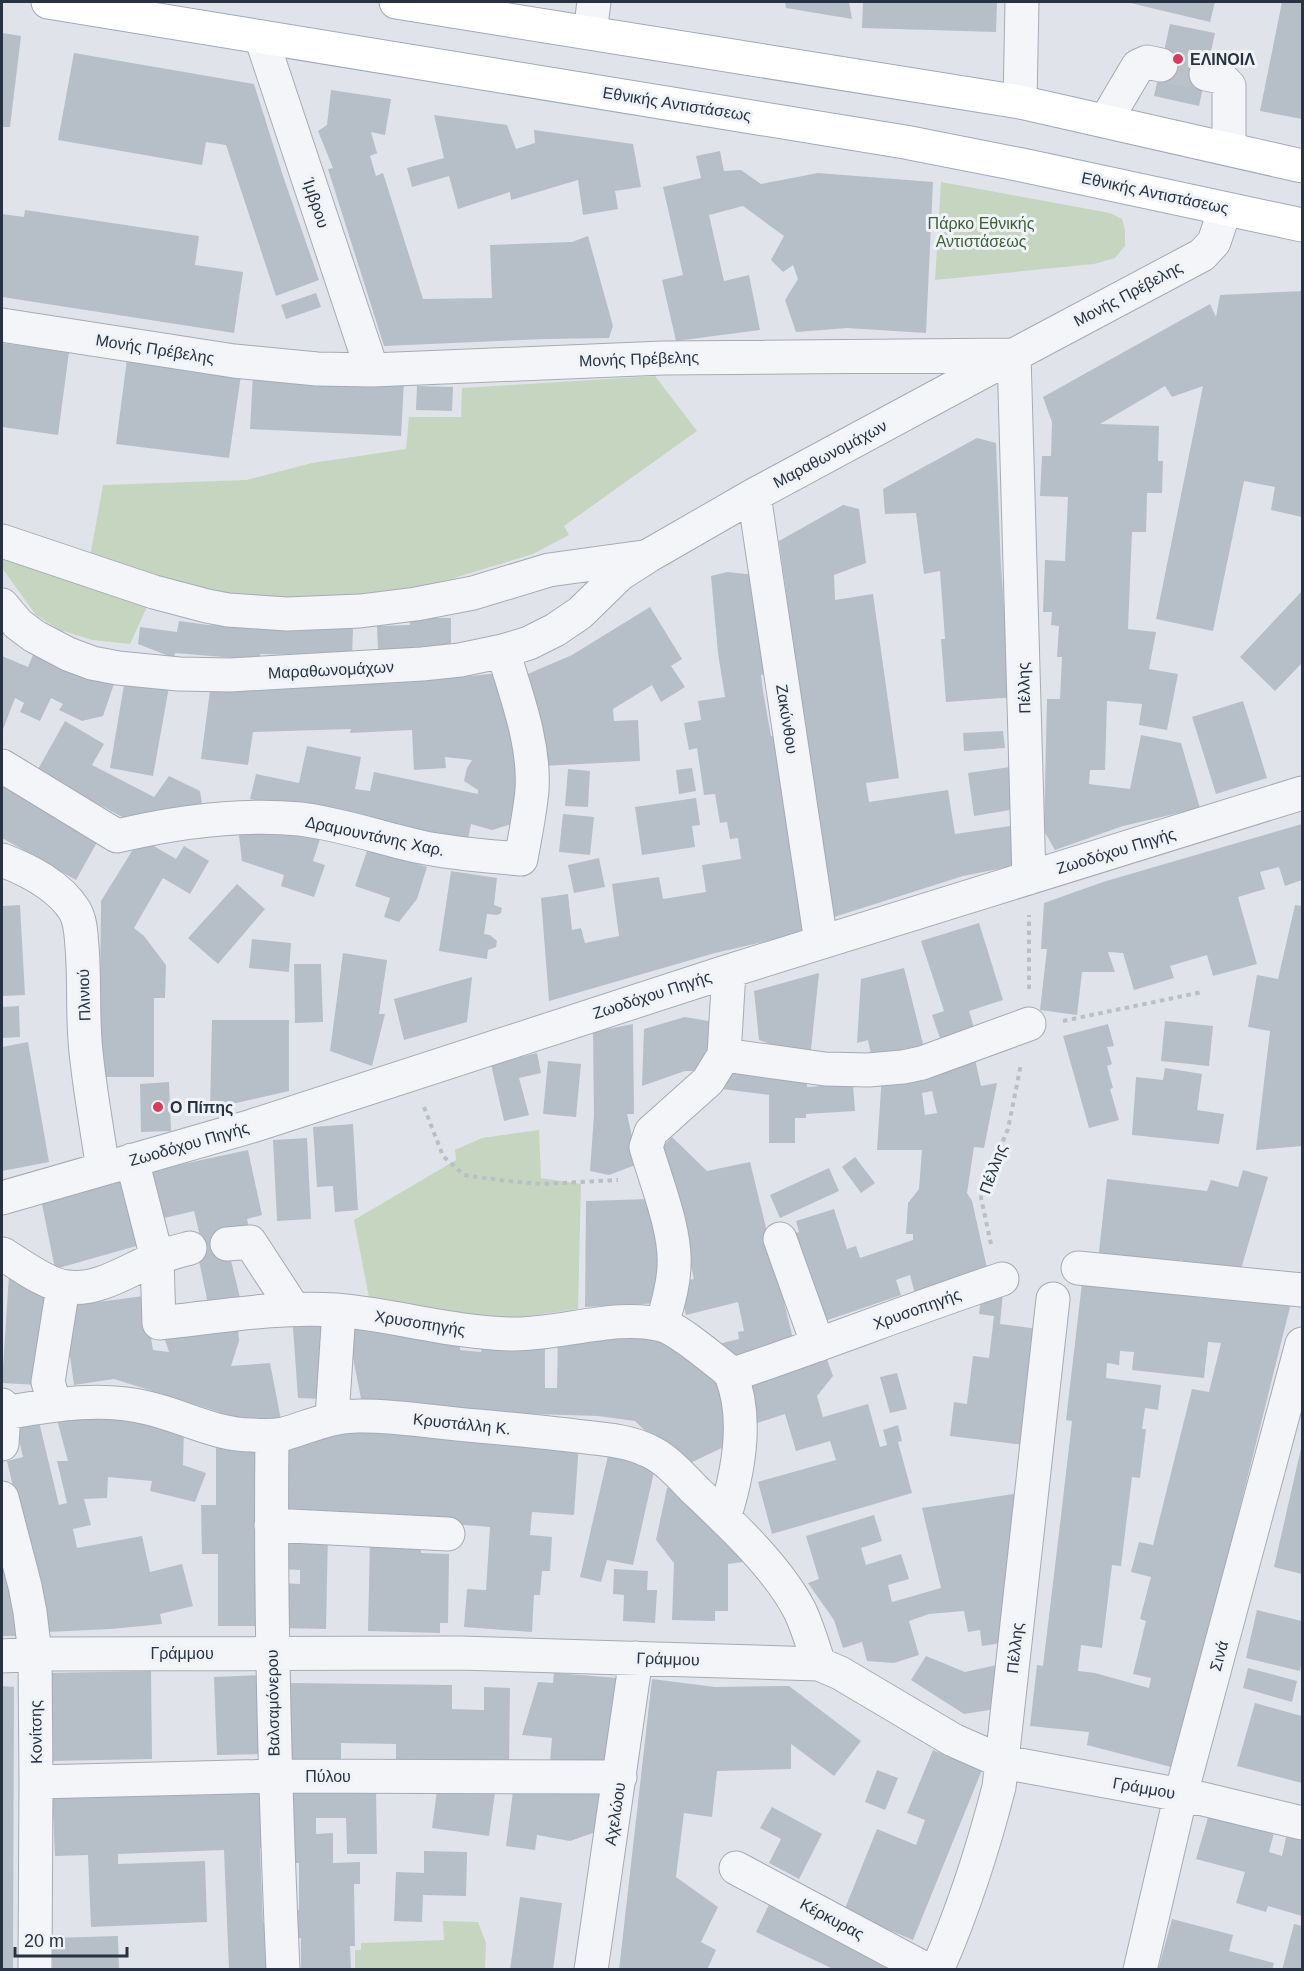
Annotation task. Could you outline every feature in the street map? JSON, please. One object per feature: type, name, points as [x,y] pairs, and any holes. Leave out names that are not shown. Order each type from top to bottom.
[{"type":"main road","name":"Εθνικής Αντιστάσεως","points":[[48,2],[894,140],[1043,169],[1302,225]]},
{"type":"main road","points":[[396,2],[592,17],[1106,120],[1302,166]]},
{"type":"street","points":[[1020,102],[1022,2]]},
{"type":"street","name":"Ίμβρου","points":[[261,37],[372,370]]},
{"type":"street","points":[[1106,120],[1138,66],[1147,62],[1161,65]]},
{"type":"street","points":[[1206,74],[1220,77],[1229,86],[1229,148]]},
{"type":"street","name":"Μονής Πρέβελης","points":[[2,326],[266,365],[372,370],[663,358],[1014,355],[1202,255],[1214,242],[1225,208]]},
{"type":"street","name":"Μαραθωνομάχων","points":[[2,606],[18,624],[34,636],[68,654],[92,663],[118,668],[179,674],[230,675],[422,664],[460,660],[503,651],[529,643],[555,630],[580,612],[621,574],[648,556],[754,495],[1014,355]]},
{"type":"street","name":"Πέλλης","points":[[1014,355],[1029,878]]},
{"type":"street","name":"Ζακύνθου","points":[[754,495],[821,942]]},
{"type":"street","name":"Μαραθωνομάχων","points":[[2,541],[134,585],[207,606],[228,610],[287,614],[360,611],[416,604],[473,593],[549,570],[648,556]]},
{"type":"street","name":"Δραμουντάνης Χαρ.","points":[[2,766],[117,836],[157,827],[226,819],[280,818],[322,823],[452,853],[521,859],[532,790],[530,760],[524,723],[503,651]]},
{"type":"street","name":"Ζωοδόχου Πηγής","points":[[2,1198],[252,1126],[729,971],[1302,793]]},
{"type":"street","name":"Πλινιού","points":[[2,860],[21,867],[45,881],[76,913],[79,923],[84,985],[85,1050],[117,1165]]},
{"type":"street","points":[[662,1325],[675,1265],[670,1232],[646,1148],[651,1131],[708,1081],[724,1055],[729,971]]},
{"type":"street","points":[[724,1055],[825,1070],[903,1067],[922,1063],[1029,1024]]},
{"type":"street","name":"Χρυσοπηγής","points":[[117,1165],[157,1258],[159,1323],[293,1308],[339,1311],[470,1331],[512,1334],[548,1333],[618,1323],[662,1325],[689,1341],[726,1369],[730,1375],[1002,1279]]},
{"type":"street","points":[[780,1239],[818,1345]]},
{"type":"street","points":[[227,1244],[250,1242],[293,1308]]},
{"type":"street","points":[[2,1253],[35,1274],[65,1287],[63,1287],[81,1288],[95,1286],[157,1258],[190,1248]]},
{"type":"street","points":[[1078,1268],[1302,1290]]},
{"type":"street","points":[[55,1405],[48,1382],[63,1287]]},
{"type":"street","name":"Πέλλης","points":[[937,1970],[951,1938],[985,1839],[999,1787],[1053,1299]]},
{"type":"street","points":[[332,1418],[339,1311]]},
{"type":"street","name":"Σινά","points":[[1140,1970],[1182,1794],[1302,1344]]},
{"type":"street","points":[[724,1518],[736,1469],[740,1422],[739,1401],[730,1375]]},
{"type":"street","name":"Κρυστάλλη Κ.","points":[[2,1421],[55,1405],[117,1402],[150,1408],[236,1435],[272,1436],[332,1418],[356,1416],[545,1432],[633,1444],[652,1453],[674,1470],[724,1518],[775,1574],[792,1598],[808,1630],[819,1664]]},
{"type":"street","name":"Βαλσαμόνερου","points":[[272,1436],[274,1776],[283,1970]]},
{"type":"street","name":"Κονίτσης","points":[[2,1501],[25,1586],[35,1654],[35,1970]]},
{"type":"street","points":[[271,1526],[448,1534]]},
{"type":"street","name":"Γράμμου","points":[[2,1656],[272,1652],[460,1653],[819,1664],[840,1673],[952,1740],[1003,1762],[1182,1794],[1302,1823]]},
{"type":"street","name":"Αχελώου","points":[[591,1970],[636,1658]]},
{"type":"street","name":"Πύλου","points":[[36,1782],[274,1776],[620,1777]]},
{"type":"street","name":"Κέρκυρας","points":[[736,1868],[927,1970]]},
{"type":"path","name":"Πέλλης","points":[[1002,1279],[994,1257],[981,1198],[982,1190],[1008,1129],[1029,1024],[1029,878]]},
{"type":"path","points":[[1029,1024],[1076,1020],[1202,992]]},
{"type":"path","points":[[410,1074],[443,1156],[464,1175],[542,1184],[655,1179]]},
{"type":"green space","name":"Πάρκο Εθνικής Αντιστάσεως","points":[[941,182],[1110,213],[1122,219],[1125,246],[1115,258],[1094,264],[935,280]]},
{"type":"green space","points":[[655,376],[697,431],[564,526],[569,535],[533,554],[451,579],[387,594],[346,598],[216,596],[90,557],[103,485],[246,480],[312,463],[406,449],[409,417],[461,417],[462,388]]},
{"type":"green space","points":[[2,555],[128,597],[147,607],[130,644],[92,640],[60,630],[36,615],[2,568]]},
{"type":"green space","points":[[539,1130],[541,1178],[581,1184],[578,1309],[493,1321],[370,1303],[354,1220],[456,1160],[455,1150],[482,1138]]},
{"type":"green space","points":[[443,1921],[478,1922],[486,1943],[485,1969],[355,1969],[355,1950],[361,1950],[361,1943],[444,1940]]},
{"type":"building","points":[[785,2],[849,2],[852,19],[786,8]]},
{"type":"building","points":[[863,2],[997,2],[996,32],[862,28]]},
{"type":"building","points":[[1126,2],[1215,2],[1210,22]]},
{"type":"building","points":[[1282,2],[1302,2],[1302,119],[1260,111]]},
{"type":"building","points":[[1170,24],[1215,33],[1199,106],[1154,96]]},
{"type":"building","points":[[2,33],[21,36],[10,127],[2,127]]},
{"type":"building","points":[[74,53],[254,84],[319,280],[276,296],[226,145],[206,142],[202,165],[58,140]]},
{"type":"building","points":[[331,90],[391,99],[385,135],[371,132],[377,153],[370,156],[376,176],[383,173],[423,299],[492,298],[490,245],[572,242],[588,236],[613,326],[609,338],[384,346],[328,169],[333,168],[318,131],[327,125]]},
{"type":"building","points":[[434,115],[507,125],[516,149],[535,143],[534,130],[633,144],[641,187],[615,191],[618,209],[583,215],[578,180],[511,200],[510,192],[458,209],[449,176],[412,187],[407,168],[444,158]]},
{"type":"building","points":[[720,151],[724,171],[741,170],[761,184],[818,173],[933,182],[926,333],[847,328],[796,332],[785,300],[798,279],[793,265],[783,272],[771,260],[784,236],[743,206],[709,215],[724,281],[749,275],[760,330],[676,341],[662,280],[683,275],[663,187],[701,178],[696,156]]},
{"type":"building","points":[[25,210],[199,236],[195,265],[243,272],[234,333],[2,297],[2,214],[24,217]]},
{"type":"building","points":[[1302,291],[1302,517],[1271,510],[1275,487],[1244,481],[1213,631],[1156,619],[1203,386],[1172,397],[1165,386],[1100,424],[1159,426],[1158,461],[1163,461],[1162,493],[1147,493],[1146,532],[1132,532],[1128,629],[1156,632],[1149,669],[1178,674],[1167,730],[1139,725],[1142,704],[1107,701],[1105,770],[1090,770],[1089,784],[1130,789],[1141,735],[1181,743],[1200,808],[1123,826],[1055,850],[1044,831],[1047,699],[1060,699],[1062,657],[1057,657],[1059,626],[1051,625],[1052,612],[1043,612],[1045,560],[1065,561],[1068,497],[1040,496],[1042,456],[1051,456],[1052,422],[1043,397],[1210,304],[1216,317],[1220,295]]},
{"type":"building","points":[[316,293],[321,307],[286,319],[281,305]]},
{"type":"building","points":[[2,343],[69,352],[58,435],[2,427]]},
{"type":"building","points":[[127,359],[241,375],[229,458],[116,444]]},
{"type":"building","points":[[253,374],[404,381],[401,436],[250,429]]},
{"type":"building","points":[[417,386],[453,387],[452,411],[416,410]]},
{"type":"building","points":[[977,438],[996,443],[1006,634],[1016,697],[946,702],[941,639],[945,639],[940,571],[924,574],[916,513],[885,514],[883,489]]},
{"type":"building","points":[[843,505],[859,509],[866,563],[834,575],[835,600],[873,594],[899,778],[866,783],[869,802],[948,790],[955,834],[1017,825],[1023,864],[963,876],[831,918],[779,541]]},
{"type":"building","points":[[727,572],[756,575],[768,674],[761,675],[763,691],[771,736],[777,736],[807,932],[715,953],[549,1001],[541,898],[568,894],[572,930],[581,928],[585,943],[619,936],[612,884],[659,877],[663,899],[706,892],[702,865],[741,859],[738,838],[730,839],[727,822],[720,823],[715,794],[704,795],[697,748],[689,750],[684,723],[701,720],[698,701],[725,697],[718,653],[711,576]]},
{"type":"building","points":[[1302,591],[1302,663],[1275,691],[1240,657]]},
{"type":"building","points":[[650,607],[682,659],[671,666],[685,687],[661,702],[652,685],[613,709],[614,721],[638,720],[640,761],[542,766],[516,679],[572,655]]},
{"type":"building","points":[[410,618],[451,618],[451,649],[378,650],[377,626],[410,625]]},
{"type":"building","points":[[179,621],[208,625],[353,629],[352,656],[260,654],[260,660],[175,653],[174,658],[138,644],[140,627],[177,632]]},
{"type":"building","points":[[35,650],[116,678],[103,716],[82,721],[59,710],[63,704],[51,698],[40,721],[20,712],[24,703],[15,698],[2,732],[2,656],[28,667]]},
{"type":"building","points":[[501,673],[522,790],[518,822],[492,830],[471,824],[467,844],[250,799],[256,774],[299,783],[307,746],[361,757],[355,789],[370,791],[374,772],[478,794],[478,790],[464,781],[467,768],[472,760],[445,757],[446,768],[414,770],[412,730],[350,733],[351,729],[253,732],[248,765],[201,759],[211,683],[426,680]]},
{"type":"building","points":[[125,679],[169,687],[153,776],[110,768]]},
{"type":"building","points":[[1243,701],[1267,778],[1216,794],[1192,717]]},
{"type":"building","points":[[65,721],[104,744],[92,765],[154,797],[169,776],[200,791],[203,810],[139,826],[37,771]]},
{"type":"building","points":[[1003,731],[1005,748],[964,751],[963,733]]},
{"type":"building","points":[[1010,767],[1016,809],[974,816],[968,773]]},
{"type":"building","points":[[692,768],[696,791],[679,794],[676,770]]},
{"type":"building","points":[[568,769],[590,771],[588,807],[565,806]]},
{"type":"building","points":[[2,775],[100,837],[76,880],[2,838]]},
{"type":"building","points":[[696,798],[700,825],[692,826],[695,847],[642,855],[635,807]]},
{"type":"building","points":[[563,814],[594,817],[590,855],[559,852]]},
{"type":"building","points":[[275,824],[320,839],[313,861],[325,865],[314,897],[281,886],[284,875],[242,861],[238,827]]},
{"type":"building","points":[[1302,824],[1302,880],[1285,886],[1279,867],[1260,872],[1265,889],[1238,897],[1257,964],[1213,976],[1207,955],[1170,966],[1174,978],[1134,990],[1123,953],[1108,952],[1115,972],[1082,972],[1077,1015],[1040,1010],[1047,949],[1041,949],[1044,903],[1103,882]]},
{"type":"building","points":[[140,838],[176,859],[184,846],[209,861],[190,894],[163,878],[134,928],[144,936],[166,965],[165,998],[154,998],[154,1077],[99,1077],[101,901]]},
{"type":"building","points":[[368,848],[427,867],[417,899],[399,922],[384,917],[390,898],[355,886]]},
{"type":"building","points":[[599,858],[605,887],[574,893],[568,865]]},
{"type":"building","points":[[451,871],[497,878],[494,905],[502,908],[501,913],[497,915],[487,914],[484,934],[490,935],[497,941],[496,947],[488,950],[487,959],[439,951]]},
{"type":"building","points":[[237,884],[265,909],[218,964],[188,938]]},
{"type":"building","points":[[20,905],[25,995],[2,996],[2,906]]},
{"type":"building","points":[[1295,905],[1302,906],[1302,1146],[1256,1150],[1270,1031],[1248,1027],[1257,975],[1278,979]]},
{"type":"building","points":[[979,923],[1003,1000],[969,1011],[976,1034],[942,1044],[932,1015],[944,1011],[921,941]]},
{"type":"building","points":[[252,939],[291,943],[289,972],[249,968]]},
{"type":"building","points":[[343,953],[387,960],[379,1014],[385,1014],[372,1066],[330,1051]]},
{"type":"building","points":[[294,964],[321,964],[323,1022],[295,1023]]},
{"type":"building","points":[[904,968],[925,1052],[872,1059],[868,1040],[857,1043],[861,979]]},
{"type":"building","points":[[819,973],[810,1059],[759,1040],[754,991]]},
{"type":"building","points":[[472,977],[467,1022],[404,1040],[394,999]]},
{"type":"building","points":[[19,1006],[20,1037],[2,1038],[2,1007]]},
{"type":"building","points":[[685,1017],[709,1021],[707,1071],[685,1071],[642,1086],[644,1029]]},
{"type":"building","points":[[212,1020],[289,1020],[289,1091],[210,1109]]},
{"type":"building","points":[[1165,1021],[1213,1026],[1209,1066],[1161,1061]]},
{"type":"building","points":[[633,1024],[634,1114],[627,1114],[638,1164],[609,1175],[590,1171],[594,1115],[593,1032]]},
{"type":"building","points":[[1108,1024],[1114,1046],[1107,1047],[1112,1064],[1107,1066],[1113,1088],[1110,1089],[1119,1120],[1089,1128],[1063,1036]]},
{"type":"building","points":[[28,1042],[49,1162],[2,1171],[2,1047]]},
{"type":"building","points":[[537,1053],[541,1073],[519,1078],[529,1115],[504,1121],[491,1064]]},
{"type":"building","points":[[975,1059],[981,1086],[997,1083],[984,1148],[974,1147],[967,1193],[972,1201],[989,1277],[915,1294],[910,1275],[896,1280],[901,1295],[819,1323],[789,1235],[799,1232],[796,1221],[834,1209],[847,1249],[856,1246],[860,1258],[913,1240],[913,1234],[906,1234],[908,1203],[919,1189],[922,1150],[877,1150],[882,1074]],"holes":[[[932,1091],[937,1113],[925,1115],[922,1093]]]},
{"type":"building","points":[[548,1061],[581,1064],[576,1117],[543,1114]]},
{"type":"building","points":[[725,1066],[806,1074],[807,1087],[853,1084],[855,1111],[806,1114],[806,1118],[795,1118],[795,1143],[769,1143],[769,1095],[722,1089]]},
{"type":"building","points":[[1165,1068],[1202,1074],[1197,1110],[1224,1114],[1219,1144],[1132,1135],[1136,1077],[1163,1080]]},
{"type":"building","points":[[169,1082],[171,1131],[141,1132],[140,1084]]},
{"type":"building","points":[[353,1124],[358,1210],[335,1212],[333,1186],[317,1187],[313,1127]]},
{"type":"building","points":[[672,1137],[707,1171],[750,1162],[795,1347],[728,1364],[722,1343],[739,1339],[738,1332],[744,1331],[738,1302],[686,1315],[681,1293],[688,1291],[686,1281],[694,1279],[681,1223],[653,1156]]},
{"type":"building","points":[[307,1138],[311,1219],[277,1221],[273,1140]]},
{"type":"building","points":[[248,1150],[262,1215],[247,1219],[249,1229],[227,1244],[242,1306],[210,1313],[199,1261],[200,1236],[194,1211],[156,1220],[146,1172]]},
{"type":"building","points":[[855,1157],[875,1183],[861,1193],[842,1167]]},
{"type":"building","points":[[829,1168],[839,1191],[780,1218],[770,1195]]},
{"type":"building","points":[[1243,1170],[1268,1177],[1239,1276],[1180,1260],[1179,1269],[1098,1261],[1107,1179],[1207,1191],[1211,1180],[1238,1187]]},
{"type":"building","points":[[126,1177],[147,1243],[55,1269],[42,1204]]},
{"type":"building","points":[[650,1199],[663,1267],[660,1303],[585,1307],[586,1201]]},
{"type":"building","points":[[9,1275],[53,1300],[38,1385],[2,1383]]},
{"type":"building","points":[[1082,1283],[1213,1299],[1291,1303],[1175,1768],[1087,1745],[1089,1732],[1030,1726],[1037,1665],[1043,1666],[1061,1516],[1072,1421],[1066,1420]],"holes":[[[1208,1342],[1221,1343],[1209,1392],[1192,1389],[1153,1545],[1139,1542],[1131,1572],[1151,1577],[1140,1619],[1146,1621],[1133,1674],[1151,1678],[1149,1688],[1095,1673],[1078,1671],[1081,1645],[1102,1648],[1112,1565],[1121,1566],[1132,1477],[1140,1478],[1146,1429],[1142,1429],[1145,1408],[1158,1410],[1161,1385],[1106,1378],[1107,1363],[1119,1365],[1120,1351],[1134,1352],[1132,1370],[1204,1378]]]},
{"type":"building","points":[[982,1290],[1003,1293],[1000,1324],[1038,1329],[1024,1445],[950,1436],[954,1402],[967,1404],[973,1356],[989,1358],[994,1316],[979,1314]]},
{"type":"building","points":[[144,1296],[153,1350],[169,1352],[162,1331],[238,1325],[239,1341],[231,1366],[270,1363],[281,1420],[221,1419],[219,1412],[114,1379],[74,1385],[68,1342],[68,1306]]},
{"type":"building","points":[[292,1314],[330,1316],[324,1399],[298,1398]]},
{"type":"building","points":[[349,1320],[460,1335],[460,1350],[481,1352],[483,1343],[545,1345],[545,1388],[557,1388],[558,1335],[655,1330],[729,1382],[730,1444],[682,1467],[635,1421],[598,1416],[363,1409],[348,1332]]},
{"type":"building","points":[[825,1354],[833,1376],[817,1396],[823,1417],[868,1404],[880,1447],[887,1445],[883,1430],[898,1425],[902,1441],[898,1442],[912,1493],[772,1534],[758,1482],[836,1460],[830,1441],[796,1451],[785,1414],[757,1423],[745,1381]]},
{"type":"building","points":[[897,1373],[907,1409],[890,1413],[880,1377]]},
{"type":"building","points":[[55,1412],[184,1427],[183,1465],[206,1473],[195,1502],[150,1491],[152,1481],[108,1477],[107,1498],[84,1499],[91,1525],[73,1529],[77,1548],[142,1536],[150,1572],[182,1564],[193,1606],[160,1614],[162,1624],[47,1632],[7,1461],[23,1457],[16,1428],[39,1422],[59,1505],[67,1503],[57,1461],[68,1461]]},
{"type":"building","points":[[339,1424],[579,1443],[574,1515],[532,1512],[530,1535],[552,1537],[550,1571],[542,1571],[540,1595],[534,1595],[532,1632],[464,1627],[467,1589],[486,1590],[490,1527],[277,1510],[282,1443]]},
{"type":"building","points":[[258,1444],[259,1626],[218,1626],[218,1554],[202,1554],[201,1505],[216,1505],[216,1445]]},
{"type":"building","points":[[1302,1444],[1302,1574],[1274,1567]]},
{"type":"building","points":[[610,1447],[654,1472],[633,1565],[607,1560],[601,1582],[580,1577]]},
{"type":"building","points":[[667,1488],[674,1488],[743,1562],[728,1564],[728,1611],[715,1611],[715,1621],[672,1620],[674,1563],[656,1540]]},
{"type":"building","points":[[1019,1493],[1002,1643],[982,1646],[980,1630],[968,1632],[964,1611],[929,1614],[909,1621],[919,1655],[894,1663],[867,1661],[862,1642],[843,1648],[834,1620],[808,1583],[819,1579],[806,1536],[874,1515],[882,1541],[861,1548],[866,1565],[901,1554],[909,1579],[888,1585],[892,1602],[941,1588],[922,1508]]},
{"type":"building","points":[[282,1532],[328,1532],[326,1629],[281,1628],[282,1583],[300,1584],[300,1570],[281,1569]]},
{"type":"building","points":[[2,1538],[25,1636],[2,1636]]},
{"type":"building","points":[[370,1538],[421,1539],[421,1553],[449,1554],[448,1623],[440,1623],[440,1633],[368,1631]]},
{"type":"building","points":[[614,1569],[648,1571],[647,1590],[657,1590],[655,1623],[623,1621],[624,1595],[613,1594]]},
{"type":"building","points":[[1257,1610],[1302,1621],[1300,1671],[1246,1658]]},
{"type":"building","points":[[926,1656],[965,1672],[1006,1663],[1002,1708],[964,1714],[911,1680]]},
{"type":"building","points":[[1248,1668],[1297,1681],[1292,1702],[1243,1688]]},
{"type":"building","points":[[151,1671],[152,1759],[51,1761],[50,1673]]},
{"type":"building","points":[[554,1673],[618,1678],[610,1766],[550,1761],[552,1738],[522,1735],[538,1682],[553,1683]]},
{"type":"building","points":[[264,1675],[266,1754],[217,1755],[214,1677]]},
{"type":"building","points":[[652,1679],[715,1687],[789,1686],[861,1741],[834,1776],[791,1744],[791,1769],[717,1771],[712,1817],[684,1813],[676,1877],[718,1907],[701,1942],[716,1950],[707,1970],[619,1970]]},
{"type":"building","points":[[290,1683],[452,1685],[452,1709],[484,1710],[484,1687],[510,1688],[509,1766],[396,1764],[396,1744],[341,1743],[341,1770],[289,1769]]},
{"type":"building","points":[[2,1686],[14,1687],[13,1970],[2,1970]]},
{"type":"building","points":[[1255,1703],[1302,1716],[1302,1783],[1237,1766]]},
{"type":"building","points":[[933,1750],[982,1770],[913,1940],[844,1911],[877,1829],[916,1845],[925,1820],[907,1813]]},
{"type":"building","points":[[877,1770],[898,1778],[885,1810],[865,1802]]},
{"type":"building","points":[[267,1783],[269,1848],[260,1848],[263,1923],[270,1923],[272,1970],[229,1970],[224,1850],[118,1854],[118,1864],[205,1861],[207,1922],[91,1927],[88,1855],[55,1856],[52,1792]]},
{"type":"building","points":[[290,1783],[376,1789],[377,1854],[347,1854],[346,1818],[316,1818],[316,1834],[333,1833],[333,1863],[360,1862],[360,1884],[354,1884],[355,1946],[350,1946],[351,1970],[301,1970],[301,1938],[292,1939],[292,1910],[299,1910],[299,1863],[289,1863]]},
{"type":"building","points":[[438,1783],[496,1785],[489,1836],[432,1828]]},
{"type":"building","points":[[514,1784],[607,1789],[601,1832],[570,1841],[537,1835],[535,1850],[506,1846]]},
{"type":"building","points":[[772,1807],[822,1834],[799,1879],[769,1863],[781,1839],[760,1828]]},
{"type":"building","points":[[1211,1807],[1276,1825],[1269,1852],[1282,1856],[1287,1833],[1302,1837],[1302,1916],[1268,1906],[1266,1912],[1236,1903],[1245,1872],[1196,1859]]},
{"type":"building","points":[[424,1851],[467,1852],[466,1896],[423,1895],[422,1922],[394,1921],[396,1872],[424,1873]]},
{"type":"building","points":[[520,1897],[562,1903],[553,1970],[510,1970]]},
{"type":"building","points":[[771,1900],[906,1970],[835,1970],[756,1932]]},
{"type":"building","points":[[1172,1919],[1233,1935],[1229,1951],[1274,1963],[1272,1970],[1158,1970]]},
{"type":"building","points":[[1294,1924],[1302,1926],[1302,1970],[1282,1970]]},
{"type":"building","points":[[118,1936],[119,1970],[53,1970],[52,1938]]},
{"type":"tunnel","points":[[1161,65],[1206,74]]},
{"type":"place","name":"ΕΛΙΝΟΙΛ","points":[[1178,59]]},
{"type":"place","name":"Ο Πίπης","points":[[158,1107]]}]
